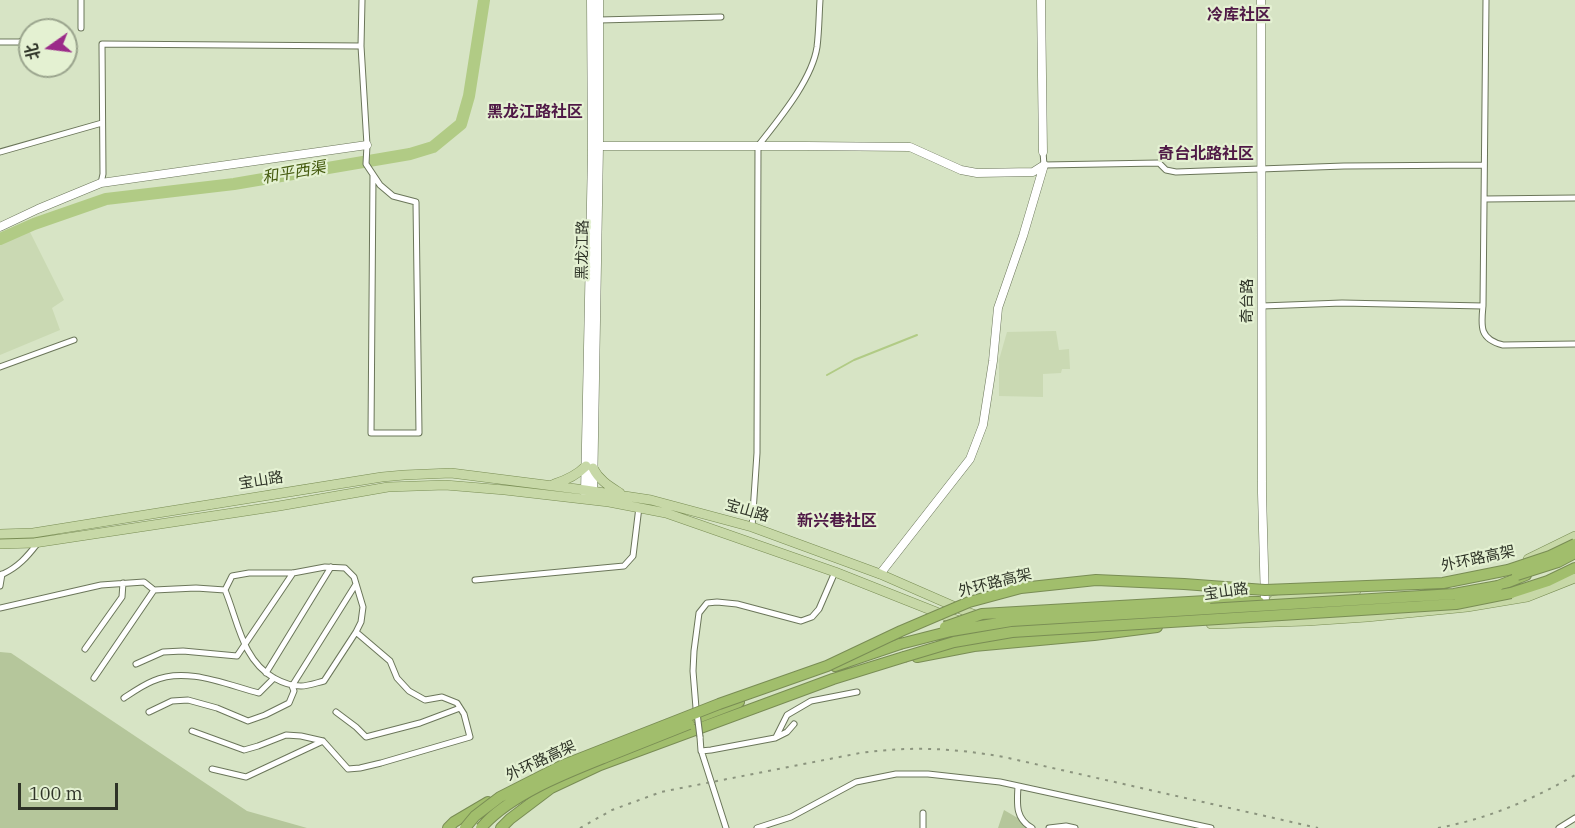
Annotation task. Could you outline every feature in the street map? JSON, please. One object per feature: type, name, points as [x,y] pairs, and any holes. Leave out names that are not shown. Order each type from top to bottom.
[{"type":"highway","name":"外环路高架","points":[[465,828],[475,816],[500,797],[561,766],[827,666],[969,602],[1021,588],[1096,580],[1265,590],[1443,583],[1508,570],[1550,556],[1575,544]]},
{"type":"highway","points":[[900,644],[951,631],[1011,621],[1455,594],[1498,586],[1539,570],[1575,552]]},
{"type":"highway","name":"外环路高架","points":[[481,828],[506,806],[566,773],[726,709],[834,671],[976,607],[1028,593],[1103,585],[1272,596],[1450,587],[1509,577],[1558,562],[1575,552]]},
{"type":"highway","points":[[501,828],[550,789],[600,765],[832,680],[954,642],[1012,632],[1456,604],[1511,593],[1548,581],[1575,568]]},
{"type":"highway","points":[[447,828],[500,794],[545,775],[829,668],[982,614],[1206,601],[1265,602]]},
{"type":"highway","points":[[890,662],[974,646],[1171,626]]},
{"type":"main road","points":[[550,486],[589,467],[602,481],[622,495]]},
{"type":"main road","name":"宝山路","points":[[0,534],[33,533],[168,510],[404,475],[451,473],[550,486],[666,513],[836,572],[984,631],[1046,634],[1171,626],[1317,621],[1467,607],[1527,597],[1575,578]]},
{"type":"main road","name":"宝山路","points":[[0,544],[38,542],[401,486],[459,486],[541,493],[622,495],[651,500],[752,527],[880,574],[986,618],[1043,625],[1178,614],[1447,579],[1531,558],[1575,536]]},
{"type":"street","points":[[81,0],[81,28]]},
{"type":"street","points":[[362,0],[361,46],[366,164],[373,175],[380,186],[393,196],[416,202],[419,433],[371,433],[373,175]]},
{"type":"street","name":"黑龙江路","points":[[591,0],[595,146]]},
{"type":"street","name":"黑龙江路","points":[[589,495],[599,0]]},
{"type":"street","points":[[752,527],[757,453],[758,146],[806,79],[817,49],[820,0]]},
{"type":"street","points":[[880,574],[970,459],[982,425],[993,361],[998,308],[1044,165],[1041,0]]},
{"type":"street","name":"奇台路","points":[[1261,0],[1262,493],[1265,602]]},
{"type":"street","points":[[1486,0],[1485,199],[1481,322],[1485,336],[1492,342],[1503,345],[1575,344]]},
{"type":"street","points":[[599,20],[721,16]]},
{"type":"street","points":[[0,42],[18,42]]},
{"type":"street","points":[[101,183],[103,174],[102,44],[361,46]]},
{"type":"street","points":[[0,152],[102,123]]},
{"type":"street","points":[[0,226],[101,183],[367,146]]},
{"type":"street","points":[[595,146],[910,147],[961,170],[977,173],[1033,172],[1044,165],[1160,163],[1165,173],[1344,166],[1484,165]]},
{"type":"street","points":[[1485,199],[1575,198]]},
{"type":"street","points":[[1262,306],[1342,303],[1483,306]]},
{"type":"street","points":[[0,367],[74,340]]},
{"type":"street","points":[[475,579],[624,566],[633,555],[639,507]]},
{"type":"street","points":[[0,586],[1,574],[13,569],[26,558],[38,542]]},
{"type":"street","points":[[266,673],[331,567]]},
{"type":"street","points":[[331,567],[345,568],[354,578],[363,607],[361,622],[356,632],[324,681],[303,686],[292,686],[274,678],[259,667],[244,646],[225,590],[232,576],[249,573],[293,573],[331,567]]},
{"type":"street","points":[[726,828],[701,750],[693,671],[699,613],[707,603],[717,602],[737,604],[801,621],[812,617],[819,609],[836,572]]},
{"type":"street","points":[[136,664],[163,652],[183,651],[237,656],[293,573]]},
{"type":"street","points":[[0,608],[102,585],[123,583],[144,582],[154,590],[196,588],[225,590]]},
{"type":"street","points":[[85,649],[122,597],[123,583]]},
{"type":"street","points":[[149,712],[172,701],[188,700],[217,708],[248,721],[289,703],[294,691],[292,686],[356,584]]},
{"type":"street","points":[[94,678],[154,590]]},
{"type":"street","points":[[192,731],[244,750],[286,735],[323,741],[348,769],[414,754],[470,737],[464,714],[457,703],[442,697],[425,700],[409,691],[397,678],[390,661],[356,632]]},
{"type":"street","points":[[124,698],[154,680],[176,675],[214,680],[259,693],[274,678]]},
{"type":"street","points":[[775,738],[787,715],[812,701],[856,692]]},
{"type":"street","points":[[336,712],[366,737],[420,723],[460,708]]},
{"type":"street","points":[[701,750],[775,738],[787,732],[794,724]]},
{"type":"street","points":[[212,769],[246,777],[323,741]]},
{"type":"street","points":[[757,828],[791,817],[856,782],[896,774],[928,774],[1000,782],[1211,828]]},
{"type":"street","points":[[1018,786],[1019,814],[1024,823],[1032,828]]},
{"type":"street","points":[[923,813],[923,828]]},
{"type":"street","points":[[1559,828],[1575,818]]},
{"type":"street","points":[[1049,828],[1066,826],[1075,828]]},
{"type":"shaded area","points":[[29,230],[64,300],[52,308],[60,330],[0,355],[0,243]]},
{"type":"shaded area","points":[[1056,331],[1059,350],[1069,349],[1070,369],[1062,369],[1061,373],[1043,374],[1043,397],[999,396],[999,360],[1007,332]]},
{"type":"shaded area","points":[[0,652],[11,653],[247,811],[307,828],[0,828]]},
{"type":"shaded area","points":[[1004,810],[1035,828],[998,828]]},
{"type":"waterway","name":"和平西渠","points":[[0,239],[34,224],[106,199],[234,184],[410,154],[433,147],[461,124],[469,96],[484,0]]},
{"type":"waterway","points":[[827,375],[854,360],[917,335]]},
{"type":"railway","points":[[580,828],[612,810],[661,792],[860,753],[915,749],[949,750],[1004,757],[1318,828]]},
{"type":"railway","points":[[1438,828],[1509,808],[1575,775]]},
{"type":"district","name":"冷库社区","points":[[1239,15]]},
{"type":"district","name":"黑龙江路社区","points":[[535,112]]},
{"type":"district","name":"奇台北路社区","points":[[1206,154]]},
{"type":"district","name":"新兴巷社区","points":[[837,521]]}]
